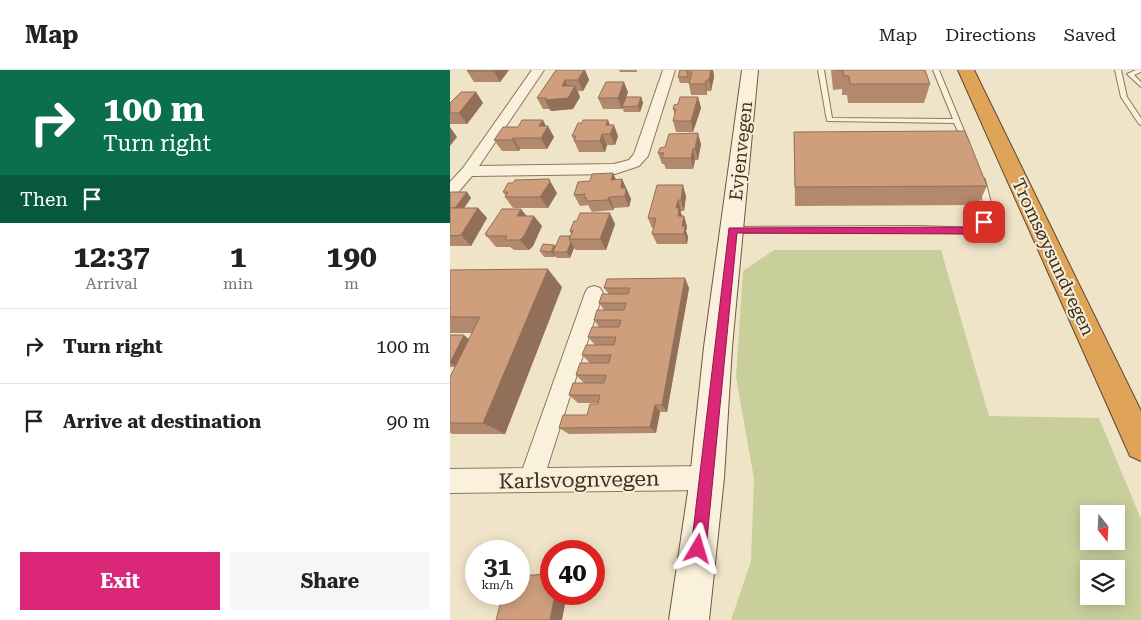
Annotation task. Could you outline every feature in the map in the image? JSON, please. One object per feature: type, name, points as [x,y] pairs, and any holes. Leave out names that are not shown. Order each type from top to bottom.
[{"type":"highway","name":"Tromsøysundvegen","points":[[966,70],[1141,445]]},
{"type":"street","points":[[450,192],[468,171],[538,70]]},
{"type":"street","points":[[468,171],[615,169],[634,164],[641,156],[669,70]]},
{"type":"street","name":"Evjenvegen","points":[[689,620],[707,478],[718,346],[750,70]]},
{"type":"street","points":[[531,480],[594,293]]},
{"type":"street","name":"Karlsvognvegen","points":[[450,481],[707,478]]},
{"type":"lane","points":[[821,70],[828,120],[956,120]]},
{"type":"lane","points":[[936,70],[968,147]]},
{"type":"lane","points":[[1119,70],[1130,74],[1141,85]]},
{"type":"lane","points":[[1119,70],[1124,97],[1141,123]]},
{"type":"lane","points":[[1130,74],[1141,70]]},
{"type":"lane","points":[[732,230],[977,231],[990,214],[979,172]]},
{"type":"green space","points":[[774,250],[941,250],[989,416],[1099,418],[1141,519],[1141,620],[731,620],[751,561],[754,479],[736,377],[743,271]]},
{"type":"building","points":[[468,70],[495,70],[467,71]]},
{"type":"building","points":[[556,70],[584,70],[578,80],[565,80],[562,86],[575,86],[568,98],[545,100],[547,98],[537,98]]},
{"type":"building","points":[[680,70],[687,70],[688,77],[678,77]]},
{"type":"building","points":[[687,70],[711,70],[709,80],[706,80],[705,84],[689,84],[692,72],[687,72]]},
{"type":"building","points":[[843,70],[925,70],[930,84],[850,84],[849,76],[844,76]]},
{"type":"building","points":[[606,82],[624,82],[618,98],[598,98]]},
{"type":"building","points":[[461,92],[476,92],[459,113],[450,113],[450,103]]},
{"type":"building","points":[[626,97],[641,97],[638,106],[622,107]]},
{"type":"building","points":[[680,97],[698,97],[691,121],[673,121],[676,109],[673,109],[674,105],[678,104]]},
{"type":"building","points":[[522,120],[543,120],[539,126],[548,126],[541,138],[494,140],[503,127],[518,127]]},
{"type":"building","points":[[583,120],[608,120],[606,125],[614,125],[610,134],[602,134],[600,141],[574,141],[576,136],[572,136],[578,123],[582,123]]},
{"type":"building","points":[[965,131],[987,186],[795,187],[794,132]]},
{"type":"building","points":[[698,133],[691,158],[662,158],[664,153],[658,153],[660,148],[665,147],[669,134]]},
{"type":"building","points":[[613,173],[611,180],[622,179],[621,188],[626,188],[625,196],[609,197],[608,200],[586,201],[587,198],[584,198],[585,194],[574,195],[578,182],[590,181],[592,174]]},
{"type":"building","points":[[549,179],[550,182],[540,197],[505,197],[508,192],[503,192],[508,183],[513,183],[515,180]]},
{"type":"building","points":[[657,185],[683,185],[681,200],[678,200],[676,208],[679,208],[678,216],[684,216],[682,226],[685,226],[684,234],[652,234],[656,218],[648,218]]},
{"type":"building","points":[[451,192],[467,192],[455,208],[450,208]]},
{"type":"building","points":[[450,208],[478,208],[461,235],[450,236]]},
{"type":"building","points":[[502,209],[521,209],[517,216],[534,216],[520,240],[505,240],[507,236],[486,236],[487,234],[485,234]]},
{"type":"building","points":[[580,213],[610,213],[600,239],[569,239],[573,231],[570,231],[574,221],[577,221]]},
{"type":"building","points":[[560,236],[570,236],[571,242],[567,252],[553,252]]},
{"type":"building","points":[[543,244],[554,245],[551,252],[540,251]]},
{"type":"building","points":[[548,269],[483,423],[450,423],[450,377],[480,317],[450,317],[450,270]]},
{"type":"building","points":[[685,278],[662,405],[655,405],[650,427],[559,428],[563,415],[587,415],[590,404],[598,404],[600,395],[569,395],[573,383],[604,383],[606,375],[576,375],[580,363],[609,363],[611,355],[582,355],[586,345],[614,345],[616,337],[588,337],[592,327],[619,327],[621,320],[594,320],[597,310],[624,310],[626,303],[599,303],[602,294],[628,294],[630,288],[604,288],[607,279]]},
{"type":"building","points":[[450,335],[464,335],[450,363]]},
{"type":"building","points":[[540,574],[540,605],[553,605],[550,620],[496,620],[500,605],[530,605],[530,575]]},
{"type":"route","points":[[698,549],[707,478],[718,346],[732,230],[921,229],[977,231],[984,222]]}]
